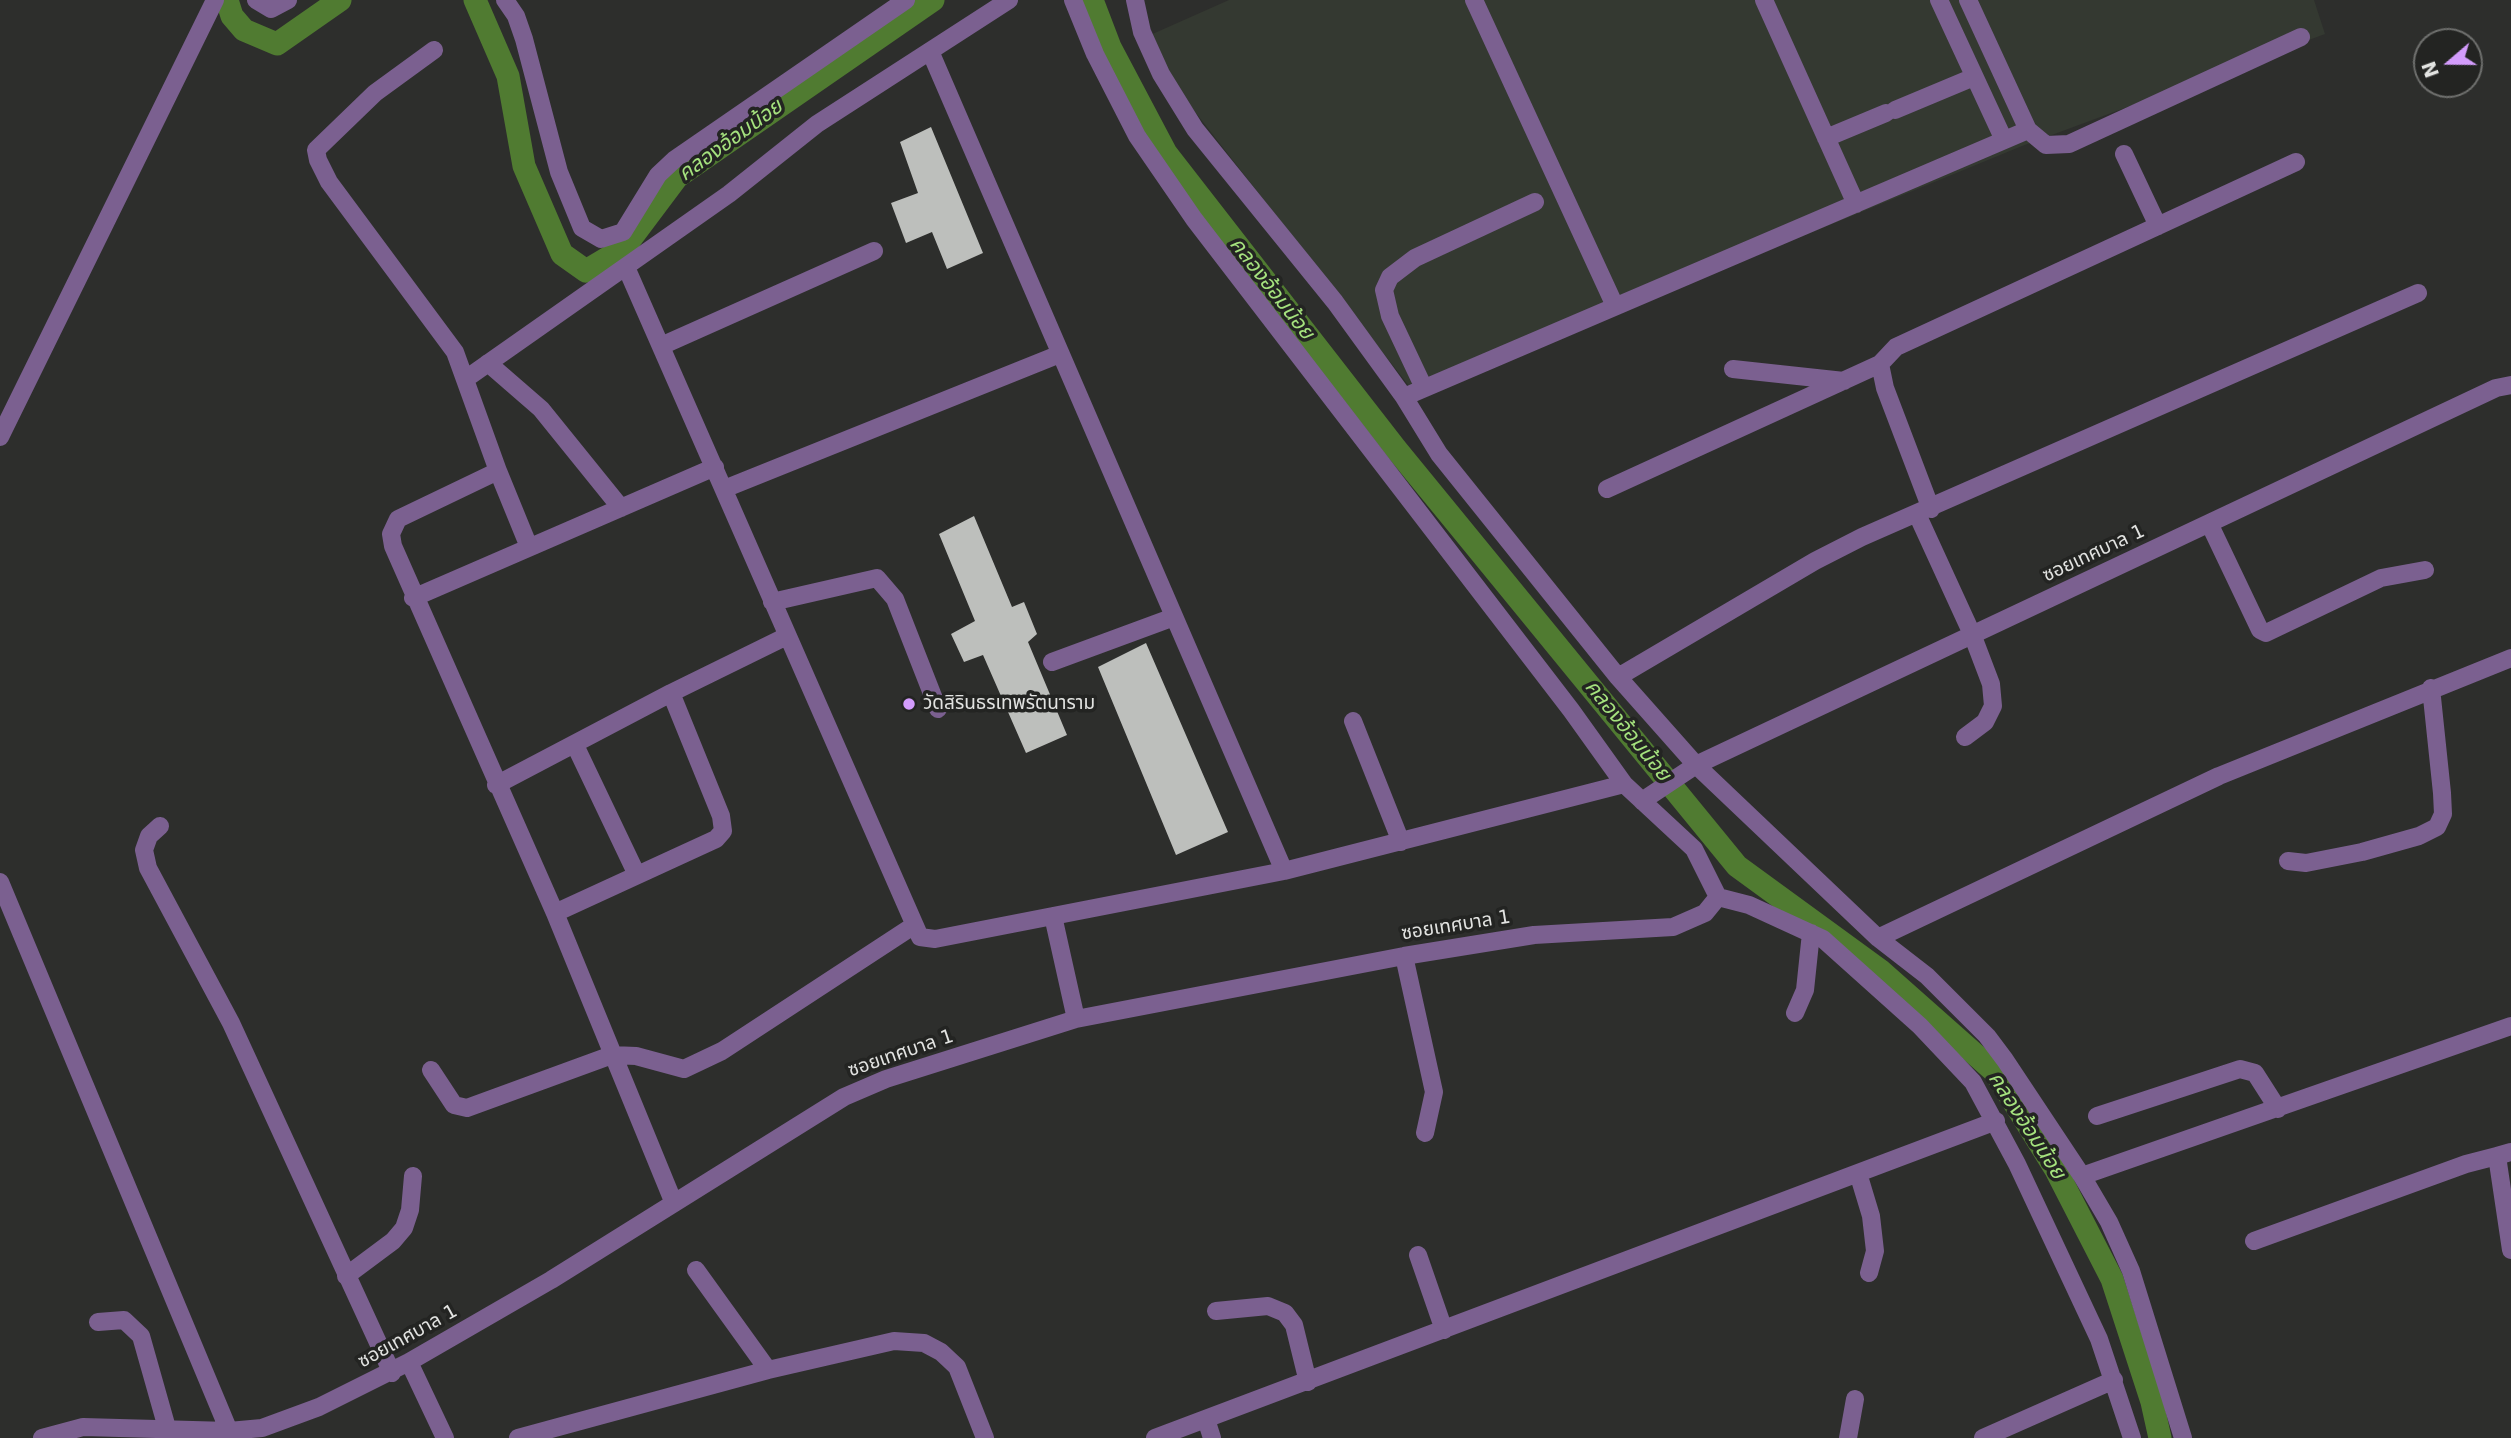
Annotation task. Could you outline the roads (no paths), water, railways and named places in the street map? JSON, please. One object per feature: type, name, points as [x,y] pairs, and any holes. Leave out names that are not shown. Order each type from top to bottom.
[{"type":"street","points":[[256,0],[271,9],[288,0]]},
{"type":"street","points":[[505,0],[516,16],[524,39],[559,172],[582,228],[601,239],[623,232],[658,175],[674,160],[906,0]]},
{"type":"street","points":[[467,378],[729,194],[817,124],[1009,0]]},
{"type":"street","points":[[1073,0],[1095,54],[1137,136],[1194,219],[1571,710],[1624,784],[1694,849],[1718,897],[1749,905],[1823,939],[1920,1026],[1973,1082],[1996,1121],[2099,1339],[2132,1438]]},
{"type":"street","points":[[1135,0],[1142,32],[1161,74],[1195,129],[1335,302],[1404,397],[1439,454],[1689,768],[1878,937],[1927,976],[1987,1036],[2082,1176],[2109,1222],[2131,1271],[2183,1438]]},
{"type":"street","points":[[1474,0],[1615,306]]},
{"type":"street","points":[[1765,0],[1856,204]]},
{"type":"street","points":[[1939,0],[2003,138]]},
{"type":"street","points":[[1968,0],[2028,130],[2046,145],[2070,144],[2301,37]]},
{"type":"street","points":[[0,437],[215,1]]},
{"type":"street","points":[[433,50],[375,93],[316,150],[329,181],[455,352],[529,547]]},
{"type":"street","points":[[930,51],[1284,871]]},
{"type":"street","points":[[1826,138],[1974,77]]},
{"type":"street","points":[[1404,397],[1856,204],[2003,138],[2028,130]]},
{"type":"street","points":[[2123,154],[2158,226]]},
{"type":"street","points":[[1607,489],[1880,364],[1896,347],[2296,162]]},
{"type":"street","points":[[1424,388],[1390,316],[1384,290],[1390,277],[1415,258],[1535,202]]},
{"type":"street","points":[[661,346],[874,251]]},
{"type":"street","points":[[626,267],[920,937],[935,939],[1284,871],[1624,784]]},
{"type":"street","points":[[1618,677],[1815,561],[1862,537],[2418,293]]},
{"type":"street","points":[[724,489],[1060,354]]},
{"type":"street","points":[[488,363],[541,409],[621,508]]},
{"type":"street","points":[[1880,364],[1924,511],[1991,684],[1993,706],[1985,722],[1965,737]]},
{"type":"street","points":[[1733,369],[1844,380]]},
{"type":"street","name":"ซอยเทศบาล 1","points":[[1642,802],[1689,768],[2496,388],[2511,385]]},
{"type":"street","points":[[413,597],[715,467]]},
{"type":"street","points":[[498,471],[405,514],[393,526],[393,546],[413,597],[555,913],[673,1201]]},
{"type":"street","points":[[2209,523],[2260,630],[2266,633],[2381,578],[2425,570]]},
{"type":"street","points":[[772,602],[877,578],[895,598],[938,709]]},
{"type":"street","points":[[1052,662],[1174,617]]},
{"type":"street","points":[[496,785],[671,693],[787,636]]},
{"type":"street","points":[[1878,937],[2219,776],[2431,688],[2511,658]]},
{"type":"street","points":[[2288,861],[2306,863],[2362,852],[2418,836],[2437,827],[2443,814],[2431,688]]},
{"type":"street","points":[[555,913],[716,839],[723,831],[721,816],[671,693]]},
{"type":"street","points":[[1353,721],[1401,842]]},
{"type":"street","points":[[575,745],[637,875]]},
{"type":"street","points":[[160,826],[149,836],[144,850],[148,869],[231,1023],[392,1373]]},
{"type":"street","points":[[0,882],[229,1431]]},
{"type":"street","name":"ซอยเทศบาล 1","points":[[42,1438],[83,1427],[229,1431],[262,1428],[287,1421],[392,1373],[551,1280],[673,1201],[844,1097],[886,1079],[1076,1019],[1404,956],[1534,935],[1673,927],[1706,913],[1718,897]]},
{"type":"street","points":[[1053,916],[1076,1019]]},
{"type":"street","points":[[431,1070],[454,1105],[467,1108],[612,1055],[636,1056],[684,1069],[700,1064],[913,926]]},
{"type":"street","points":[[1795,1013],[1805,990],[1811,933]]},
{"type":"street","points":[[1404,956],[1434,1092],[1425,1133]]},
{"type":"street","points":[[2082,1176],[2511,1026]]},
{"type":"street","points":[[2096,1116],[2240,1069],[2255,1073],[2278,1109]]},
{"type":"street","points":[[1156,1438],[1996,1121]]},
{"type":"street","points":[[2255,1241],[2466,1164],[2504,1154],[2511,1250]]},
{"type":"street","points":[[1858,1173],[1871,1216],[1875,1251],[1869,1273]]},
{"type":"street","points":[[346,1276],[393,1241],[404,1227],[410,1210],[413,1176]]},
{"type":"street","points":[[1418,1255],[1444,1330]]},
{"type":"street","points":[[696,1270],[768,1370]]},
{"type":"street","points":[[1216,1311],[1268,1306],[1285,1313],[1294,1325],[1308,1382]]},
{"type":"street","points":[[98,1322],[124,1320],[141,1336],[167,1428]]},
{"type":"street","points":[[518,1438],[768,1370],[894,1341],[924,1343],[941,1352],[957,1367],[985,1438]]},
{"type":"street","points":[[409,1362],[445,1438]]},
{"type":"street","points":[[1983,1438],[2114,1380]]},
{"type":"street","points":[[1848,1438],[1855,1399]]},
{"type":"street","points":[[1206,1419],[1212,1438]]},
{"type":"waterway","name":"คลองอ้อมน้อย","points":[[227,0],[232,16],[244,30],[277,44],[340,0]]},
{"type":"waterway","name":"คลองอ้อมน้อย","points":[[475,0],[508,76],[524,166],[562,254],[586,271],[623,249],[677,177],[933,0]]},
{"type":"waterway","name":"คลองอ้อมน้อย","points":[[1092,0],[1110,47],[1166,153],[1396,449],[1737,866],[1881,971],[1995,1072],[2056,1170],[2112,1279],[2152,1402],[2160,1438]]},
{"type":"place","name":"วัดสิรินธรเทพรัตนาราม","points":[[909,704]]}]
